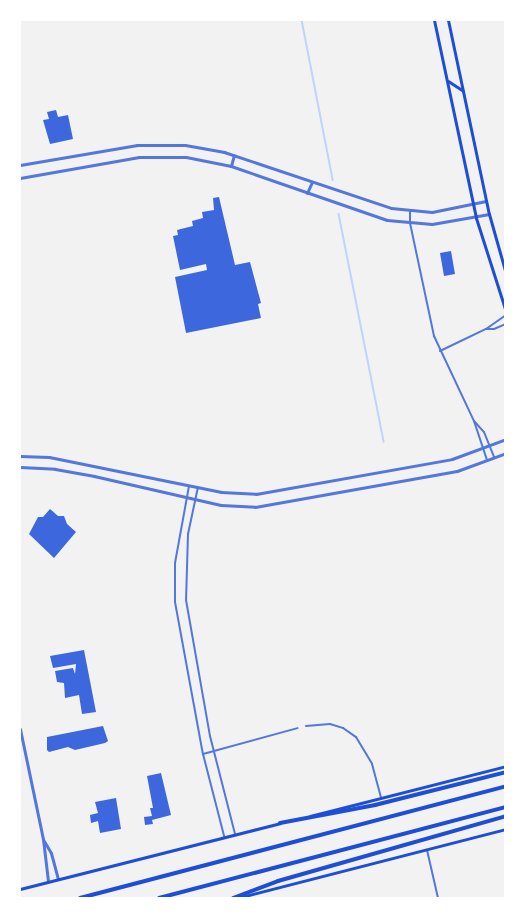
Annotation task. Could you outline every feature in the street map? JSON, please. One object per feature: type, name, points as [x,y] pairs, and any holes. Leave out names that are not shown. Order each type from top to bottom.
[{"type":"highway","points":[[280,823],[375,805],[506,772]]},
{"type":"highway","points":[[80,898],[506,786]]},
{"type":"highway","points":[[159,898],[506,807]]},
{"type":"highway","points":[[234,898],[278,881],[506,816]]},
{"type":"main road","points":[[434,20],[476,218],[489,268],[506,313]]},
{"type":"main road","points":[[448,20],[486,201],[506,274]]},
{"type":"main road","points":[[447,80],[462,90]]},
{"type":"main road","points":[[20,889],[506,766]]},
{"type":"main road","points":[[234,898],[506,829]]},
{"type":"street","points":[[20,165],[147,144],[185,145],[234,155],[391,208],[432,212],[486,201]]},
{"type":"street","points":[[231,166],[234,155]]},
{"type":"street","points":[[20,178],[148,156],[186,157],[231,166],[367,214],[410,223],[441,224],[489,214]]},
{"type":"street","points":[[307,193],[312,182]]},
{"type":"street","points":[[410,210],[410,223],[430,321],[440,351],[474,421],[487,460]]},
{"type":"street","points":[[440,351],[486,329],[506,313]]},
{"type":"street","points":[[486,329],[494,329],[506,324]]},
{"type":"street","points":[[474,421],[484,432],[494,458]]},
{"type":"street","points":[[20,456],[49,457],[239,494],[275,492],[452,459],[490,447],[506,439]]},
{"type":"street","points":[[20,467],[63,470],[231,506],[278,504],[458,471],[506,453]]},
{"type":"street","points":[[189,486],[175,563],[175,602],[203,754],[224,836]]},
{"type":"street","points":[[198,487],[188,534],[186,599],[213,751],[235,834]]},
{"type":"street","points":[[306,726],[330,724],[344,728],[356,736],[369,758],[381,798]]},
{"type":"street","points":[[203,754],[298,728]]},
{"type":"street","points":[[20,729],[43,839],[48,881]]},
{"type":"street","points":[[43,839],[51,853],[58,879]]},
{"type":"street","points":[[428,850],[438,898]]},
{"type":"building","points":[[56,110],[58,117],[68,115],[73,139],[50,144],[43,120],[49,119],[47,112]]},
{"type":"building","points":[[219,197],[235,265],[250,262],[261,303],[258,304],[261,318],[186,333],[175,277],[207,270],[206,264],[180,270],[173,236],[178,235],[177,230],[193,226],[192,221],[203,218],[202,212],[214,210],[213,198]]},
{"type":"building","points":[[451,251],[455,274],[444,276],[440,253]]},
{"type":"building","points":[[50,509],[58,516],[64,516],[67,524],[76,532],[54,558],[29,534],[38,517],[43,517]]},
{"type":"building","points":[[84,650],[96,712],[82,714],[79,695],[65,698],[64,683],[57,682],[55,671],[73,668],[75,674],[76,664],[53,668],[50,656]]},
{"type":"building","points":[[103,726],[108,741],[105,743],[75,750],[68,747],[49,752],[47,750],[47,737]]},
{"type":"building","points":[[161,773],[171,815],[152,820],[153,824],[145,825],[144,817],[152,816],[150,808],[153,808],[147,776]]},
{"type":"building","points":[[116,798],[121,829],[100,833],[98,821],[91,823],[90,815],[98,813],[95,802]]},
{"type":"waterway","points":[[302,20],[333,180]]},
{"type":"waterway","points":[[339,214],[384,442]]}]
